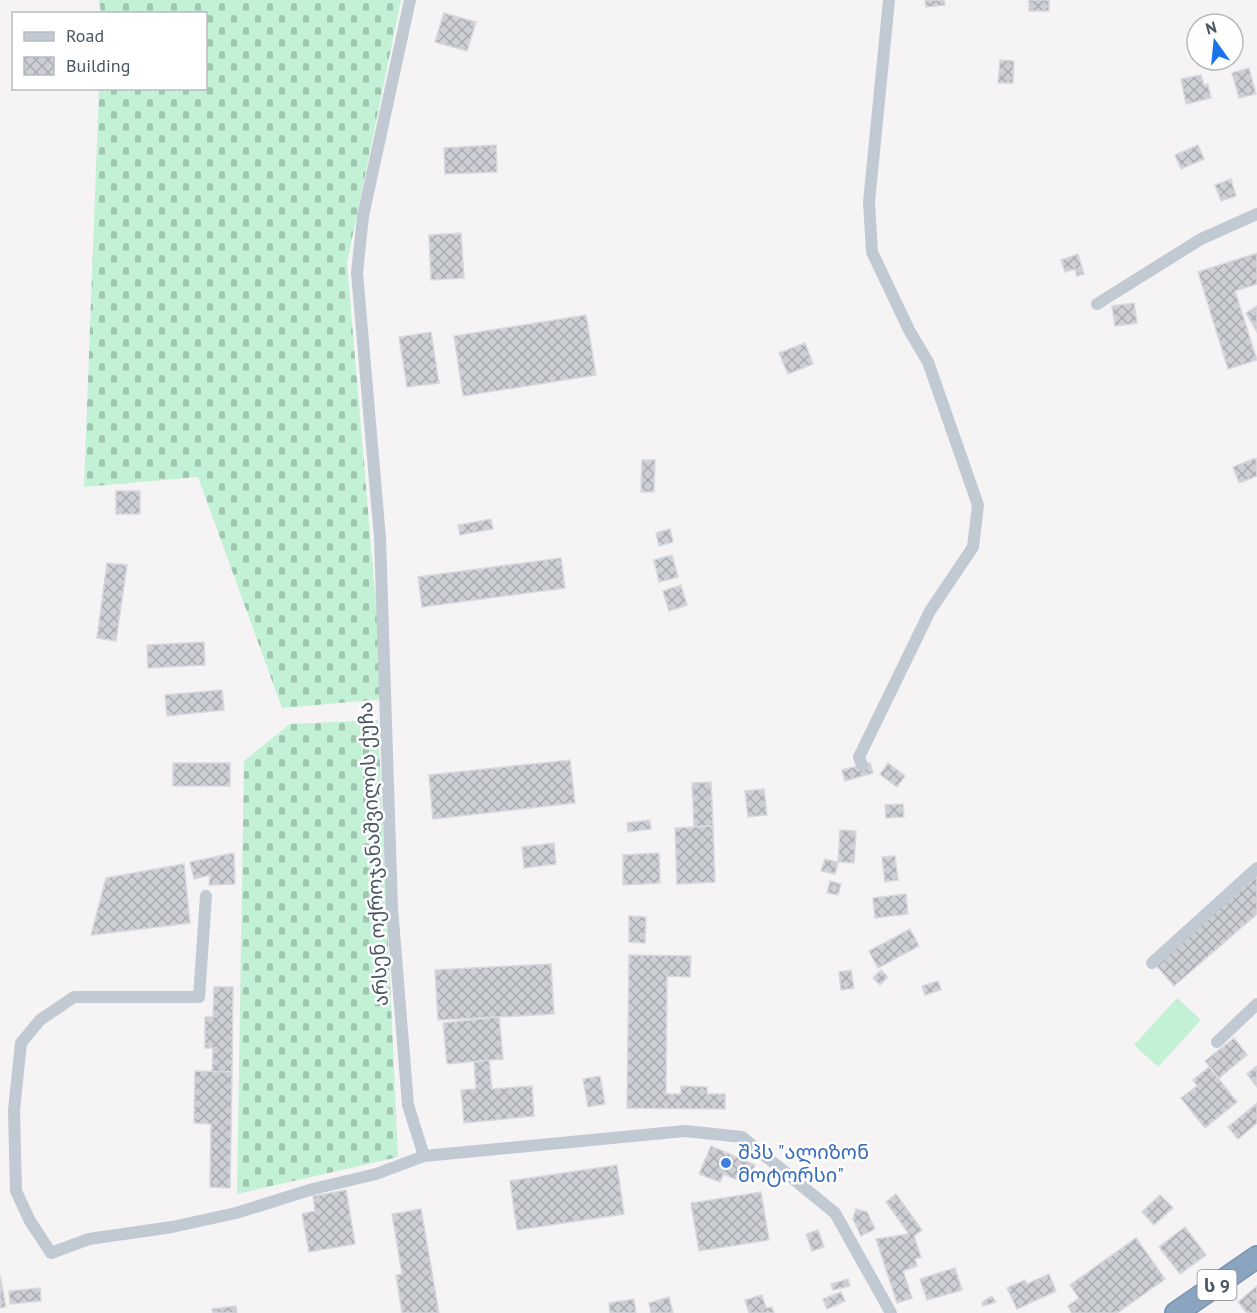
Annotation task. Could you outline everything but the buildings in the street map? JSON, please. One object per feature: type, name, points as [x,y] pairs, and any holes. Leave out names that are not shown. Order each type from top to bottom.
[{"type":"highway","name":"ს 9","points":[[1176,1313],[1198,1307],[1257,1257]]},
{"type":"street","name":"არსენ ოქროჯანაშვილის ქუჩა","points":[[410,0],[363,216],[357,273],[380,538],[392,908],[408,1105],[423,1156]]},
{"type":"street","points":[[862,765],[859,757],[930,611],[973,547],[978,505],[928,362],[909,330],[872,252],[869,202],[889,0]]},
{"type":"street","points":[[1097,304],[1201,239],[1257,214]]},
{"type":"street","points":[[1152,963],[1257,868]]},
{"type":"street","points":[[206,896],[199,997],[74,997],[40,1020],[21,1042],[14,1110],[16,1191],[30,1221],[51,1252],[89,1239],[172,1227],[236,1213],[313,1189],[376,1174],[423,1156],[686,1131],[742,1137],[835,1213],[891,1313]]},
{"type":"street","points":[[1217,1042],[1257,1004]]},
{"type":"green space","points":[[99,0],[401,0],[347,263],[384,699],[282,708],[198,477],[84,487],[99,90],[207,90],[207,12],[101,12]]},
{"type":"green space","points":[[378,720],[398,1157],[237,1194],[244,761],[290,724]]},
{"type":"green space","points":[[1177,998],[1201,1020],[1158,1067],[1134,1045]]},
{"type":"place","name":"შპს \"ალიზონ მოტორსი\"","points":[[726,1163]]}]
